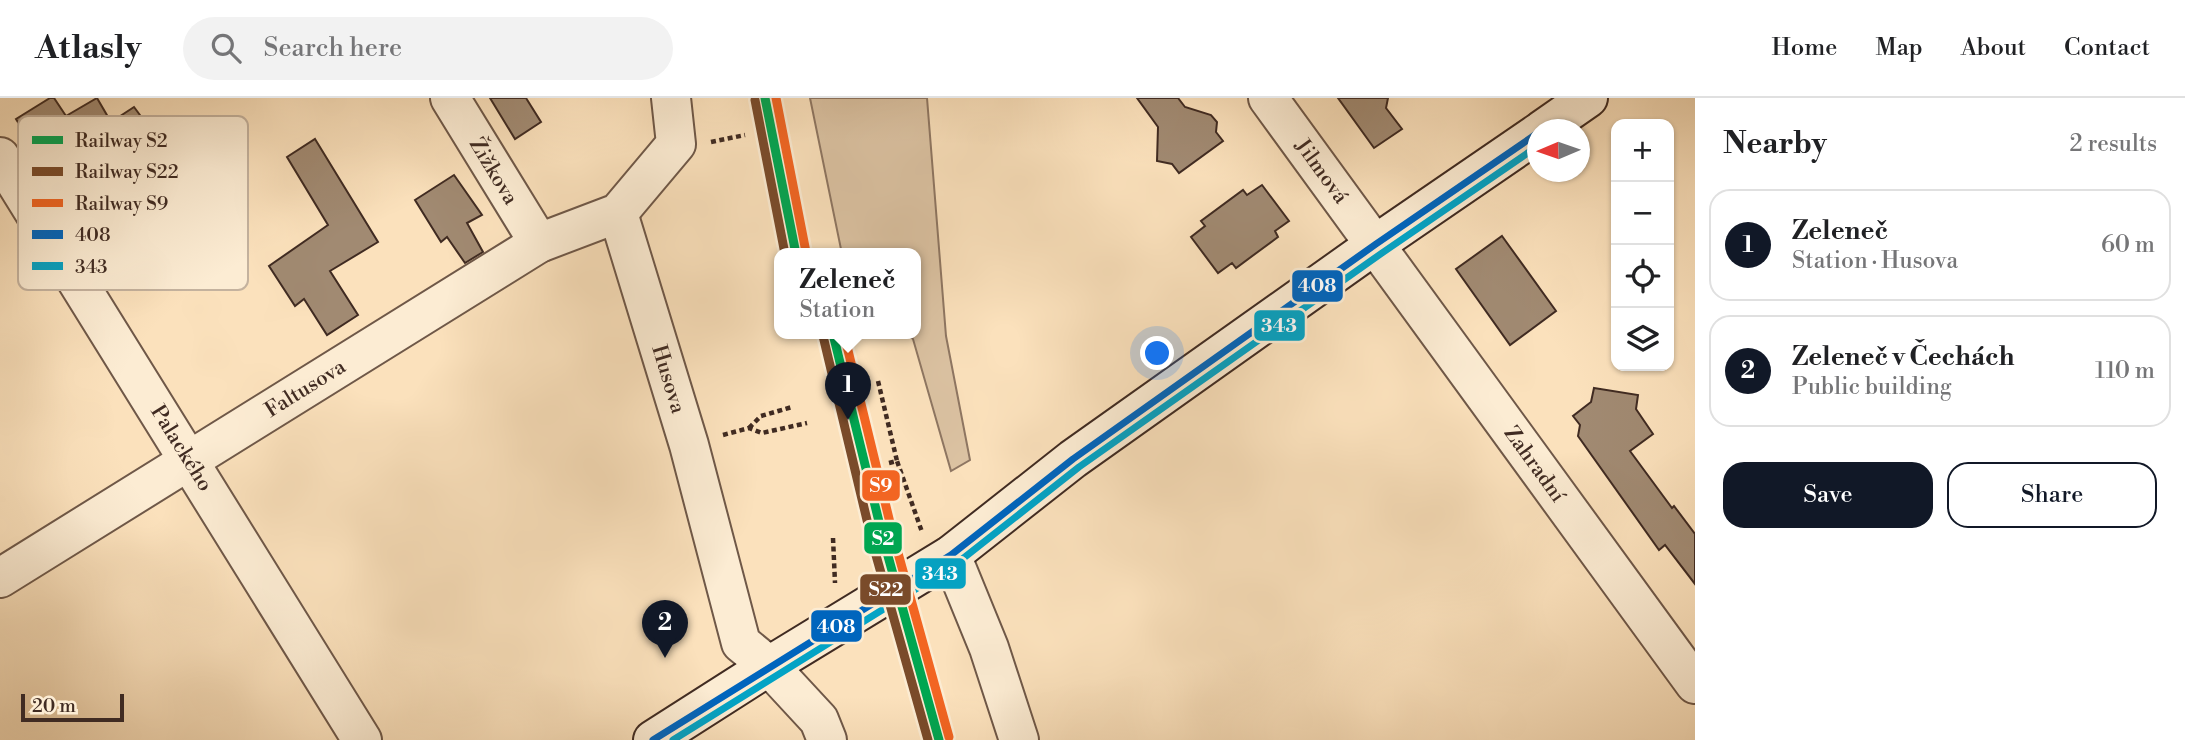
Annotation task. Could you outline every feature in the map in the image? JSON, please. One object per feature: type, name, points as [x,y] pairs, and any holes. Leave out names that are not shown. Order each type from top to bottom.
[{"type":"street","name":"Žižkova","points":[[450,98],[539,243]]},
{"type":"street","points":[[618,213],[676,144],[671,98]]},
{"type":"street","name":"Jilmová","points":[[1268,98],[1376,244]]},
{"type":"street","points":[[1558,119],[1588,98]]},
{"type":"street","points":[[653,740],[951,555],[1073,459],[1527,141]]},
{"type":"street","name":"Palackého","points":[[0,157],[18,186]]},
{"type":"street","name":"Faltusova","points":[[0,578],[539,243],[618,213]]},
{"type":"street","name":"Husova","points":[[618,213],[689,445],[741,643],[769,666],[819,720],[827,740]]},
{"type":"street","name":"Zahradní","points":[[1376,244],[1695,684]]},
{"type":"street","name":"Palackého","points":[[83,290],[362,740]]},
{"type":"street","points":[[951,555],[989,648],[1019,740]]},
{"type":"path","points":[[726,139],[745,135]]},
{"type":"path","points":[[878,381],[897,461],[926,543],[951,555]]},
{"type":"path","points":[[689,445],[749,428],[761,416],[792,407]]},
{"type":"path","points":[[749,428],[762,433],[807,423]]},
{"type":"path","points":[[889,463],[897,461]]},
{"type":"shaded area","points":[[810,98],[927,98],[946,336],[970,460],[951,471],[913,339],[921,339],[921,248],[841,248]]},
{"type":"building","points":[[54,98],[66,116],[21,116]]},
{"type":"building","points":[[97,98],[108,116],[66,116]]},
{"type":"building","points":[[490,98],[526,98],[541,122],[515,139]]},
{"type":"building","points":[[1137,98],[1178,98],[1185,107],[1211,115],[1217,122],[1216,132],[1223,141],[1179,173],[1172,164],[1157,161],[1158,127]]},
{"type":"building","points":[[1338,98],[1388,98],[1386,108],[1402,129],[1374,148]]},
{"type":"building","points":[[134,107],[141,116],[120,116]]},
{"type":"building","points":[[315,139],[378,242],[330,271],[358,315],[327,335],[304,299],[295,306],[269,266],[328,225],[287,157]]},
{"type":"building","points":[[454,175],[482,215],[467,223],[483,252],[465,263],[447,237],[441,242],[415,200]]},
{"type":"building","points":[[1262,185],[1289,221],[1275,231],[1278,237],[1236,268],[1232,263],[1218,273],[1191,237],[1205,226],[1201,221],[1243,190],[1247,195]]},
{"type":"building","points":[[1502,236],[1556,311],[1510,345],[1456,269]]},
{"type":"building","points":[[1594,388],[1638,395],[1636,409],[1653,434],[1630,451],[1695,534],[1695,584],[1665,545],[1659,550],[1578,436],[1580,425],[1573,416],[1591,402]]},
{"type":"rail line","name":"S2","points":[[765,98],[795,248]]},
{"type":"rail line","name":"S9","points":[[776,98],[805,248]]},
{"type":"rail line","name":"S22","points":[[755,100],[784,248]]},
{"type":"rail line","name":"S22","points":[[824,339],[872,541],[928,740]]},
{"type":"rail line","name":"S2","points":[[834,339],[883,538],[939,740]]},
{"type":"rail line","name":"S9","points":[[845,339],[893,535],[949,737]]},
{"type":"transit line","name":"408","points":[[653,740],[951,555],[1073,459],[1527,141]]},
{"type":"transit line","name":"343","points":[[673,740],[956,564],[1079,467],[1527,154]]},
{"type":"place","name":"Zeleneč","points":[[848,420]]},
{"type":"place","name":"Zeleneč v Čechách","points":[[665,658]]}]
